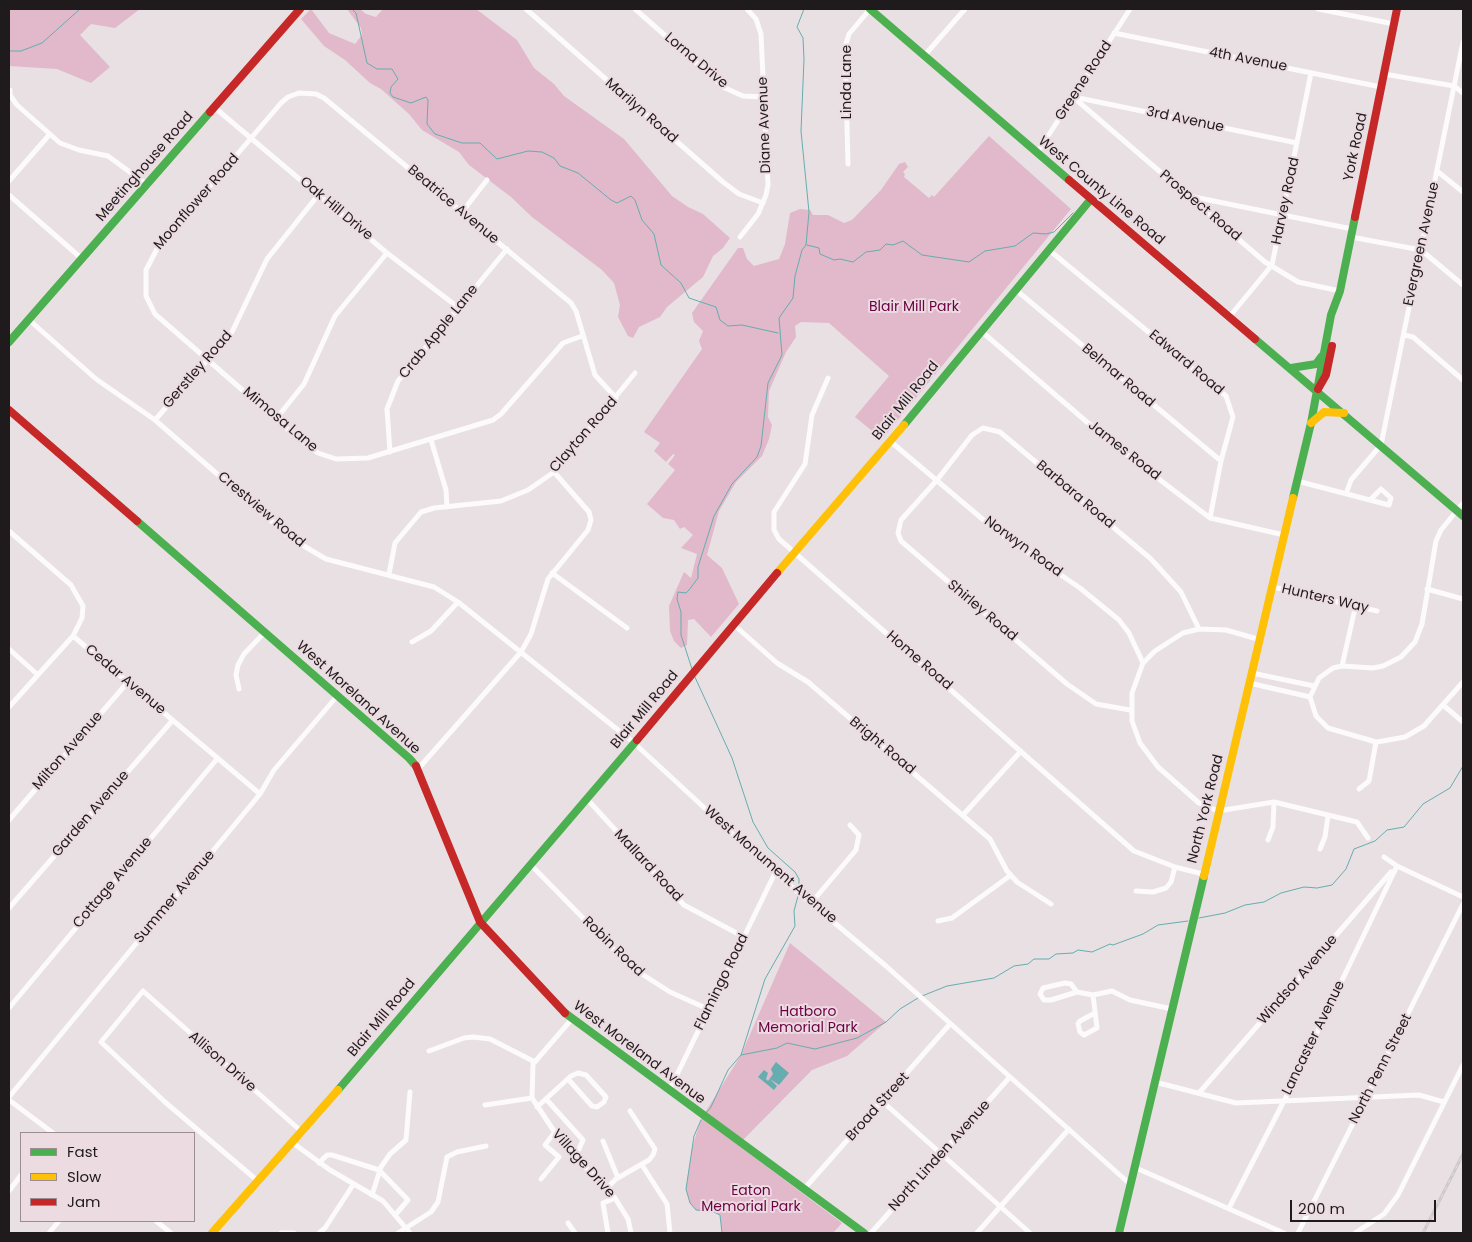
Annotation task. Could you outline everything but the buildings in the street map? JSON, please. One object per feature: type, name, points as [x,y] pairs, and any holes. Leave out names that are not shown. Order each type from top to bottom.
[{"type":"main road","name":"Meetinghouse Road","points":[[9,342],[300,9]]},
{"type":"main road","name":"West County Line Road","points":[[870,9],[1460,513]]},
{"type":"main road","name":"York Road","points":[[1317,391],[1326,375],[1337,320],[1340,291],[1397,9]]},
{"type":"main road","name":"Blair Mill Road","points":[[212,1233],[293,1143],[480,922],[531,865],[633,742],[890,441],[1092,198]]},
{"type":"main road","name":"York Road","points":[[1317,391],[1318,377],[1331,315],[1340,291]]},
{"type":"main road","points":[[1291,368],[1304,368],[1316,364],[1323,353]]},
{"type":"main road","name":"North York Road","points":[[1119,1233],[1136,1168],[1194,911],[1273,587],[1317,391]]},
{"type":"main road","name":"West Moreland Avenue","points":[[9,410],[399,748],[418,769],[480,922],[571,1020],[864,1233]]},
{"type":"main road","points":[[1311,423],[1324,412],[1344,413]]},
{"type":"street","name":"Marilyn Road","points":[[526,9],[722,182],[739,194],[763,203]]},
{"type":"street","name":"Lorna Drive","points":[[635,9],[725,88],[744,96],[764,96]]},
{"type":"street","name":"Diane Avenue","points":[[740,237],[758,214],[768,185],[761,34],[756,19],[747,9]]},
{"type":"street","name":"Linda Lane","points":[[848,164],[844,47],[849,34],[870,9]]},
{"type":"street","points":[[924,56],[965,9]]},
{"type":"street","name":"Greene Road","points":[[1037,153],[1130,9]]},
{"type":"street","points":[[1318,9],[1394,24]]},
{"type":"street","name":"4th Avenue","points":[[1114,33],[1381,87]]},
{"type":"street","name":"Evergreen Avenue","points":[[1381,445],[1463,42]]},
{"type":"street","name":"Harvey Road","points":[[1230,316],[1272,267],[1311,72]]},
{"type":"street","points":[[1384,74],[1454,86],[1463,93]]},
{"type":"street","points":[[10,90],[10,94],[17,105],[66,146],[113,158],[146,184]]},
{"type":"street","name":"Beatrice Avenue","points":[[251,140],[285,99],[299,93],[316,94],[324,98],[571,303],[576,311],[595,375],[616,398]]},
{"type":"street","name":"3rd Avenue","points":[[1073,97],[1298,143]]},
{"type":"street","name":"Prospect Road","points":[[1073,97],[1272,267],[1298,282],[1340,291]]},
{"type":"street","name":"Oak Hill Drive","points":[[214,107],[388,253],[459,308]]},
{"type":"street","points":[[9,181],[50,134]]},
{"type":"street","name":"Moonflower Road","points":[[208,358],[150,308],[146,296],[146,270],[158,247],[251,140]]},
{"type":"street","points":[[1437,171],[1463,192]]},
{"type":"street","points":[[462,212],[488,180]]},
{"type":"street","name":"Gerstley Road","points":[[155,420],[238,324],[267,259],[319,194]]},
{"type":"street","points":[[9,195],[81,258]]},
{"type":"street","points":[[1188,196],[1283,214],[1421,250],[1463,285]]},
{"type":"street","name":"Crab Apple Lane","points":[[390,452],[387,409],[395,387],[507,249]]},
{"type":"street","name":"Edward Road","points":[[1049,250],[1226,396],[1233,417],[1210,518]]},
{"type":"street","points":[[276,419],[304,384],[335,316],[388,253]]},
{"type":"street","name":"Belmar Road","points":[[1016,290],[1222,461]]},
{"type":"street","name":"Crestview Road","points":[[28,319],[96,379],[155,420],[292,540],[326,559],[434,587],[458,602],[521,652]]},
{"type":"street","name":"James Road","points":[[981,331],[1109,441],[1210,518],[1285,535]]},
{"type":"street","points":[[1404,335],[1413,337],[1463,380]]},
{"type":"street","name":"Mimosa Lane","points":[[208,358],[306,445],[329,458],[362,460],[493,420],[501,414],[563,343],[582,336]]},
{"type":"street","name":"Clayton Road","points":[[389,574],[395,543],[400,535],[425,510],[501,501],[528,490],[554,472],[616,398],[635,372]]},
{"type":"street","name":"Home Road","points":[[828,378],[812,416],[804,464],[774,512],[774,530],[780,539],[1134,851],[1175,867],[1203,874]]},
{"type":"street","name":"Barbara Road","points":[[937,480],[975,432],[988,428],[1000,432],[1164,572],[1181,592],[1199,629]]},
{"type":"street","points":[[431,440],[446,490],[447,507]]},
{"type":"street","name":"Norwyn Road","points":[[890,441],[999,533],[1080,588],[1119,620],[1129,633],[1143,663]]},
{"type":"street","points":[[1346,494],[1351,480],[1381,445]]},
{"type":"street","points":[[418,769],[521,652],[531,634],[544,588],[552,573],[588,530],[591,520],[589,512],[554,472]]},
{"type":"street","name":"Shirley Road","points":[[937,480],[901,520],[898,533],[904,544],[1067,684],[1096,704],[1130,710]]},
{"type":"street","points":[[1297,480],[1370,500]]},
{"type":"street","points":[[1463,503],[1460,513],[1441,530],[1436,541],[1419,634],[1401,657],[1392,663],[1373,668],[1342,666],[1325,672],[1314,686],[1310,697],[1316,716],[1328,728],[1376,742],[1398,739],[1412,734],[1424,726],[1463,682]]},
{"type":"street","name":"Cedar Avenue","points":[[9,531],[71,585],[78,594],[83,606],[82,615],[73,636],[216,759],[260,794]]},
{"type":"street","points":[[552,573],[627,628]]},
{"type":"street","name":"Hunters Way","points":[[1273,587],[1377,610]]},
{"type":"street","points":[[1427,589],[1463,599]]},
{"type":"street","points":[[412,642],[431,631],[458,602]]},
{"type":"street","points":[[1342,666],[1354,613]]},
{"type":"street","name":"Bright Road","points":[[733,624],[777,663],[808,682],[990,839],[1011,875]]},
{"type":"street","points":[[1260,640],[1226,630],[1199,629],[1183,633],[1169,640],[1143,663],[1132,692],[1130,710],[1134,728],[1148,756],[1199,803],[1218,811],[1274,802],[1358,822],[1368,838]]},
{"type":"street","points":[[239,689],[238,665],[244,654],[265,632]]},
{"type":"street","points":[[9,707],[73,636]]},
{"type":"street","points":[[9,649],[38,675]]},
{"type":"street","name":"West Monument Avenue","points":[[521,652],[633,742],[775,873],[812,902],[1131,1186]]},
{"type":"street","points":[[1252,673],[1314,686]]},
{"type":"street","name":"Milton Avenue","points":[[9,820],[127,682]]},
{"type":"street","points":[[1249,683],[1310,697]]},
{"type":"street","name":"Summer Avenue","points":[[9,1098],[260,794],[274,770],[338,694]]},
{"type":"street","points":[[1443,705],[1463,722]]},
{"type":"street","name":"Garden Avenue","points":[[9,908],[172,721]]},
{"type":"street","points":[[1359,789],[1369,781],[1376,742]]},
{"type":"street","points":[[963,815],[1021,751]]},
{"type":"street","name":"Cottage Avenue","points":[[9,1008],[216,759]]},
{"type":"street","name":"Mallard Road","points":[[587,799],[684,905],[744,937]]},
{"type":"street","points":[[1268,840],[1273,827],[1274,802]]},
{"type":"street","points":[[1320,849],[1325,837],[1328,816]]},
{"type":"street","points":[[812,902],[856,850],[859,835],[850,825]]},
{"type":"street","points":[[1384,857],[1396,866],[1463,897]]},
{"type":"street","name":"Robin Road","points":[[531,865],[631,967],[670,992],[708,1009]]},
{"type":"street","name":"Windsor Avenue","points":[[1199,1093],[1396,866]]},
{"type":"street","name":"Lancaster Avenue","points":[[1229,1208],[1284,1101],[1396,866]]},
{"type":"street","points":[[1136,890],[1153,892],[1166,888],[1171,882],[1175,867]]},
{"type":"street","name":"Flamingo Road","points":[[669,1091],[775,873]]},
{"type":"street","points":[[938,921],[952,918],[1011,875],[1017,882],[1051,904]]},
{"type":"street","points":[[9,896],[14,901]]},
{"type":"street","name":"North Penn Street","points":[[1298,1233],[1463,904]]},
{"type":"street","points":[[1077,992],[1070,984],[1065,983],[1043,988],[1040,994],[1044,1000],[1051,1000],[1077,992],[1093,994],[1112,991],[1130,1000],[1172,1009]]},
{"type":"street","name":"Allison Drive","points":[[259,1182],[165,1102],[100,1042],[143,991],[302,1132]]},
{"type":"street","points":[[1093,994],[1097,1028],[1084,1035],[1080,1032],[1078,1024],[1080,1020],[1095,1013]]},
{"type":"street","points":[[486,1106],[532,1098],[535,1062],[571,1020]]},
{"type":"street","name":"Broad Street","points":[[804,1189],[883,1102],[950,1024]]},
{"type":"street","points":[[429,1051],[464,1038],[473,1037],[490,1039],[535,1062]]},
{"type":"street","points":[[1355,1233],[1384,1214],[1398,1196],[1463,1065]]},
{"type":"street","points":[[537,1107],[568,1079],[578,1073],[583,1073],[606,1097],[604,1102],[596,1107],[592,1106],[568,1079]]},
{"type":"street","name":"North Linden Avenue","points":[[871,1233],[1009,1078]]},
{"type":"street","points":[[1155,1082],[1236,1103],[1419,1095],[1444,1102]]},
{"type":"street","points":[[372,1195],[379,1170],[390,1154],[406,1140],[410,1092]]},
{"type":"street","points":[[9,1098],[52,1132]]},
{"type":"street","name":"Village Drive","points":[[532,1098],[554,1133],[615,1198],[628,1219],[631,1233]]},
{"type":"street","points":[[546,1099],[583,1140],[576,1156]]},
{"type":"street","points":[[883,1102],[1030,1233]]},
{"type":"street","points":[[607,1188],[618,1178],[650,1160],[655,1149],[630,1111]]},
{"type":"street","points":[[977,1233],[1069,1129]]},
{"type":"street","points":[[541,1179],[559,1158],[545,1145],[554,1133]]},
{"type":"street","points":[[603,1142],[618,1178]]},
{"type":"street","points":[[293,1143],[353,1185],[384,1201],[410,1233]]},
{"type":"street","points":[[398,1233],[406,1226],[424,1219],[438,1202],[447,1157],[457,1152],[486,1146]]},
{"type":"street","points":[[320,1163],[327,1155],[332,1155],[379,1170],[408,1200],[396,1214]]},
{"type":"street","points":[[642,1164],[667,1204],[670,1233]]},
{"type":"street","points":[[1136,1168],[1284,1233]]},
{"type":"street","points":[[9,1191],[20,1176]]},
{"type":"street","points":[[319,1233],[326,1228],[353,1185]]},
{"type":"street","points":[[608,1233],[603,1203],[615,1198]]},
{"type":"street","points":[[49,1233],[58,1222]]},
{"type":"street","points":[[157,1222],[170,1233]]},
{"type":"street","points":[[568,1223],[575,1233]]},
{"type":"street","points":[[160,1233],[165,1228]]},
{"type":"street","points":[[281,1233],[294,1233]]},
{"type":"green space","points":[[9,9],[140,9],[115,28],[91,24],[80,35],[110,67],[91,83],[57,69],[9,66]]},
{"type":"green space","points":[[311,9],[329,33],[355,44],[362,35],[361,28],[347,9],[360,9],[366,14],[376,17],[383,9],[476,9],[517,40],[534,68],[554,84],[564,96],[624,139],[672,196],[703,214],[730,238],[723,248],[713,256],[703,277],[667,307],[660,317],[639,327],[633,338],[628,336],[618,317],[620,305],[614,283],[602,270],[532,217],[511,197],[469,165],[459,152],[422,130],[409,114],[381,89],[370,83],[345,60],[324,46],[301,19]]},
{"type":"green space","name":"Blair Mill Park","points":[[989,136],[1071,209],[882,439],[855,417],[889,376],[829,323],[801,322],[795,326],[796,337],[786,352],[769,391],[768,417],[772,425],[769,439],[762,456],[736,482],[719,511],[707,555],[722,568],[739,604],[711,637],[694,619],[688,620],[687,645],[681,648],[674,641],[670,631],[669,606],[684,572],[691,578],[697,554],[681,548],[693,535],[684,527],[680,529],[674,520],[663,518],[647,504],[675,470],[668,464],[675,455],[673,454],[666,462],[654,451],[660,443],[644,432],[702,349],[699,341],[703,331],[694,322],[692,313],[738,248],[743,248],[747,259],[754,266],[779,259],[785,244],[790,213],[800,209],[810,210],[813,215],[828,215],[844,223],[852,220],[881,190],[899,164],[905,162],[908,167],[903,172],[905,174],[904,177],[929,198],[932,195],[934,197]]},
{"type":"green space","name":"Hatboro Memorial Park","points":[[790,943],[886,1022],[847,1056],[812,1070],[738,1145],[842,1223],[833,1233],[722,1233],[720,1215],[712,1211],[696,1210],[690,1203],[686,1189],[692,1148],[701,1119],[741,1055]]},
{"type":"water","points":[[776,1062],[789,1073],[779,1085],[770,1079],[777,1086],[774,1090],[758,1077],[764,1070],[768,1073],[766,1079],[768,1081],[773,1074],[771,1069]]},
{"type":"waterway","points":[[9,51],[21,51],[42,43],[80,9]]},
{"type":"waterway","points":[[352,9],[356,13],[367,63],[377,69],[392,69],[398,79],[391,87],[390,93],[393,97],[411,103],[426,97],[428,100],[427,124],[435,134],[462,143],[480,143],[497,159],[528,151],[542,152],[554,158],[560,166],[578,173],[617,203],[631,196],[635,200],[642,220],[654,234],[661,265],[681,283],[689,298],[716,307],[720,320],[728,326],[742,325],[778,333]]},
{"type":"waterway","points":[[692,669],[681,635],[681,612],[677,599],[678,592],[686,593],[698,578],[698,567],[714,516],[732,484],[757,457],[761,446],[768,383],[782,355],[779,318],[793,298],[795,276],[802,250],[806,245],[809,212],[801,131],[804,59],[803,38],[797,27],[804,9]]},
{"type":"waterway","points":[[807,245],[819,248],[820,254],[834,260],[840,259],[853,262],[866,252],[880,250],[886,244],[893,245],[903,241],[922,255],[969,262],[985,251],[1015,246],[1033,233],[1046,234],[1054,232],[1073,213]]},
{"type":"waterway","points":[[694,675],[732,758],[753,822],[768,848],[795,872],[799,879],[799,892]]},
{"type":"waterway","points":[[1199,918],[1225,913],[1245,905],[1264,902],[1281,893],[1304,887],[1317,888],[1332,885],[1346,869],[1354,849],[1375,841],[1387,830],[1404,827],[1423,804],[1450,788],[1463,766]]},
{"type":"waterway","points":[[741,1055],[765,979],[795,926],[794,911],[798,896]]},
{"type":"waterway","points":[[922,996],[947,986],[994,978],[1014,966],[1028,964],[1034,959],[1049,959],[1056,954],[1073,953],[1078,950],[1092,952],[1110,944],[1113,945],[1143,934],[1158,925],[1188,921]]},
{"type":"waterway","points":[[706,1113],[711,1107],[728,1070],[741,1055],[777,1048],[787,1043],[815,1049],[857,1038],[886,1022],[900,1009],[918,998]]},
{"type":"waterway","points":[[701,1120],[694,1136],[686,1189],[690,1203],[696,1210],[712,1211],[720,1215],[722,1233]]},
{"type":"railway","points":[[1423,1233],[1463,1154]]},
{"type":"traffic: fast","points":[[870,9],[1069,180]]},
{"type":"traffic: fast","points":[[9,342],[210,112]]},
{"type":"traffic: fast","points":[[904,425],[1091,199]]},
{"type":"traffic: fast","points":[[1293,498],[1311,423],[1331,315],[1340,291],[1355,217]]},
{"type":"traffic: fast","points":[[1255,339],[1463,516]]},
{"type":"traffic: fast","points":[[1291,368],[1316,364],[1322,356]]},
{"type":"traffic: fast","points":[[137,521],[416,766]]},
{"type":"traffic: fast","points":[[338,1090],[637,740]]},
{"type":"traffic: fast","points":[[1119,1233],[1204,876]]},
{"type":"traffic: fast","points":[[565,1013],[864,1233]]},
{"type":"traffic: slow","points":[[1311,423],[1324,412],[1344,413]]},
{"type":"traffic: slow","points":[[777,573],[904,425]]},
{"type":"traffic: slow","points":[[1204,876],[1293,498]]},
{"type":"traffic: slow","points":[[212,1233],[338,1090]]},
{"type":"traffic: jam","points":[[210,112],[300,9]]},
{"type":"traffic: jam","points":[[1355,217],[1397,9]]},
{"type":"traffic: jam","points":[[1069,180],[1255,339]]},
{"type":"traffic: jam","points":[[1318,389],[1326,375],[1332,346]]},
{"type":"traffic: jam","points":[[9,410],[137,521]]},
{"type":"traffic: jam","points":[[637,740],[777,573]]},
{"type":"traffic: jam","points":[[416,766],[480,922],[565,1013]]},
{"type":"park label","name":"Eaton Memorial Park","points":[[751,1200]]}]
